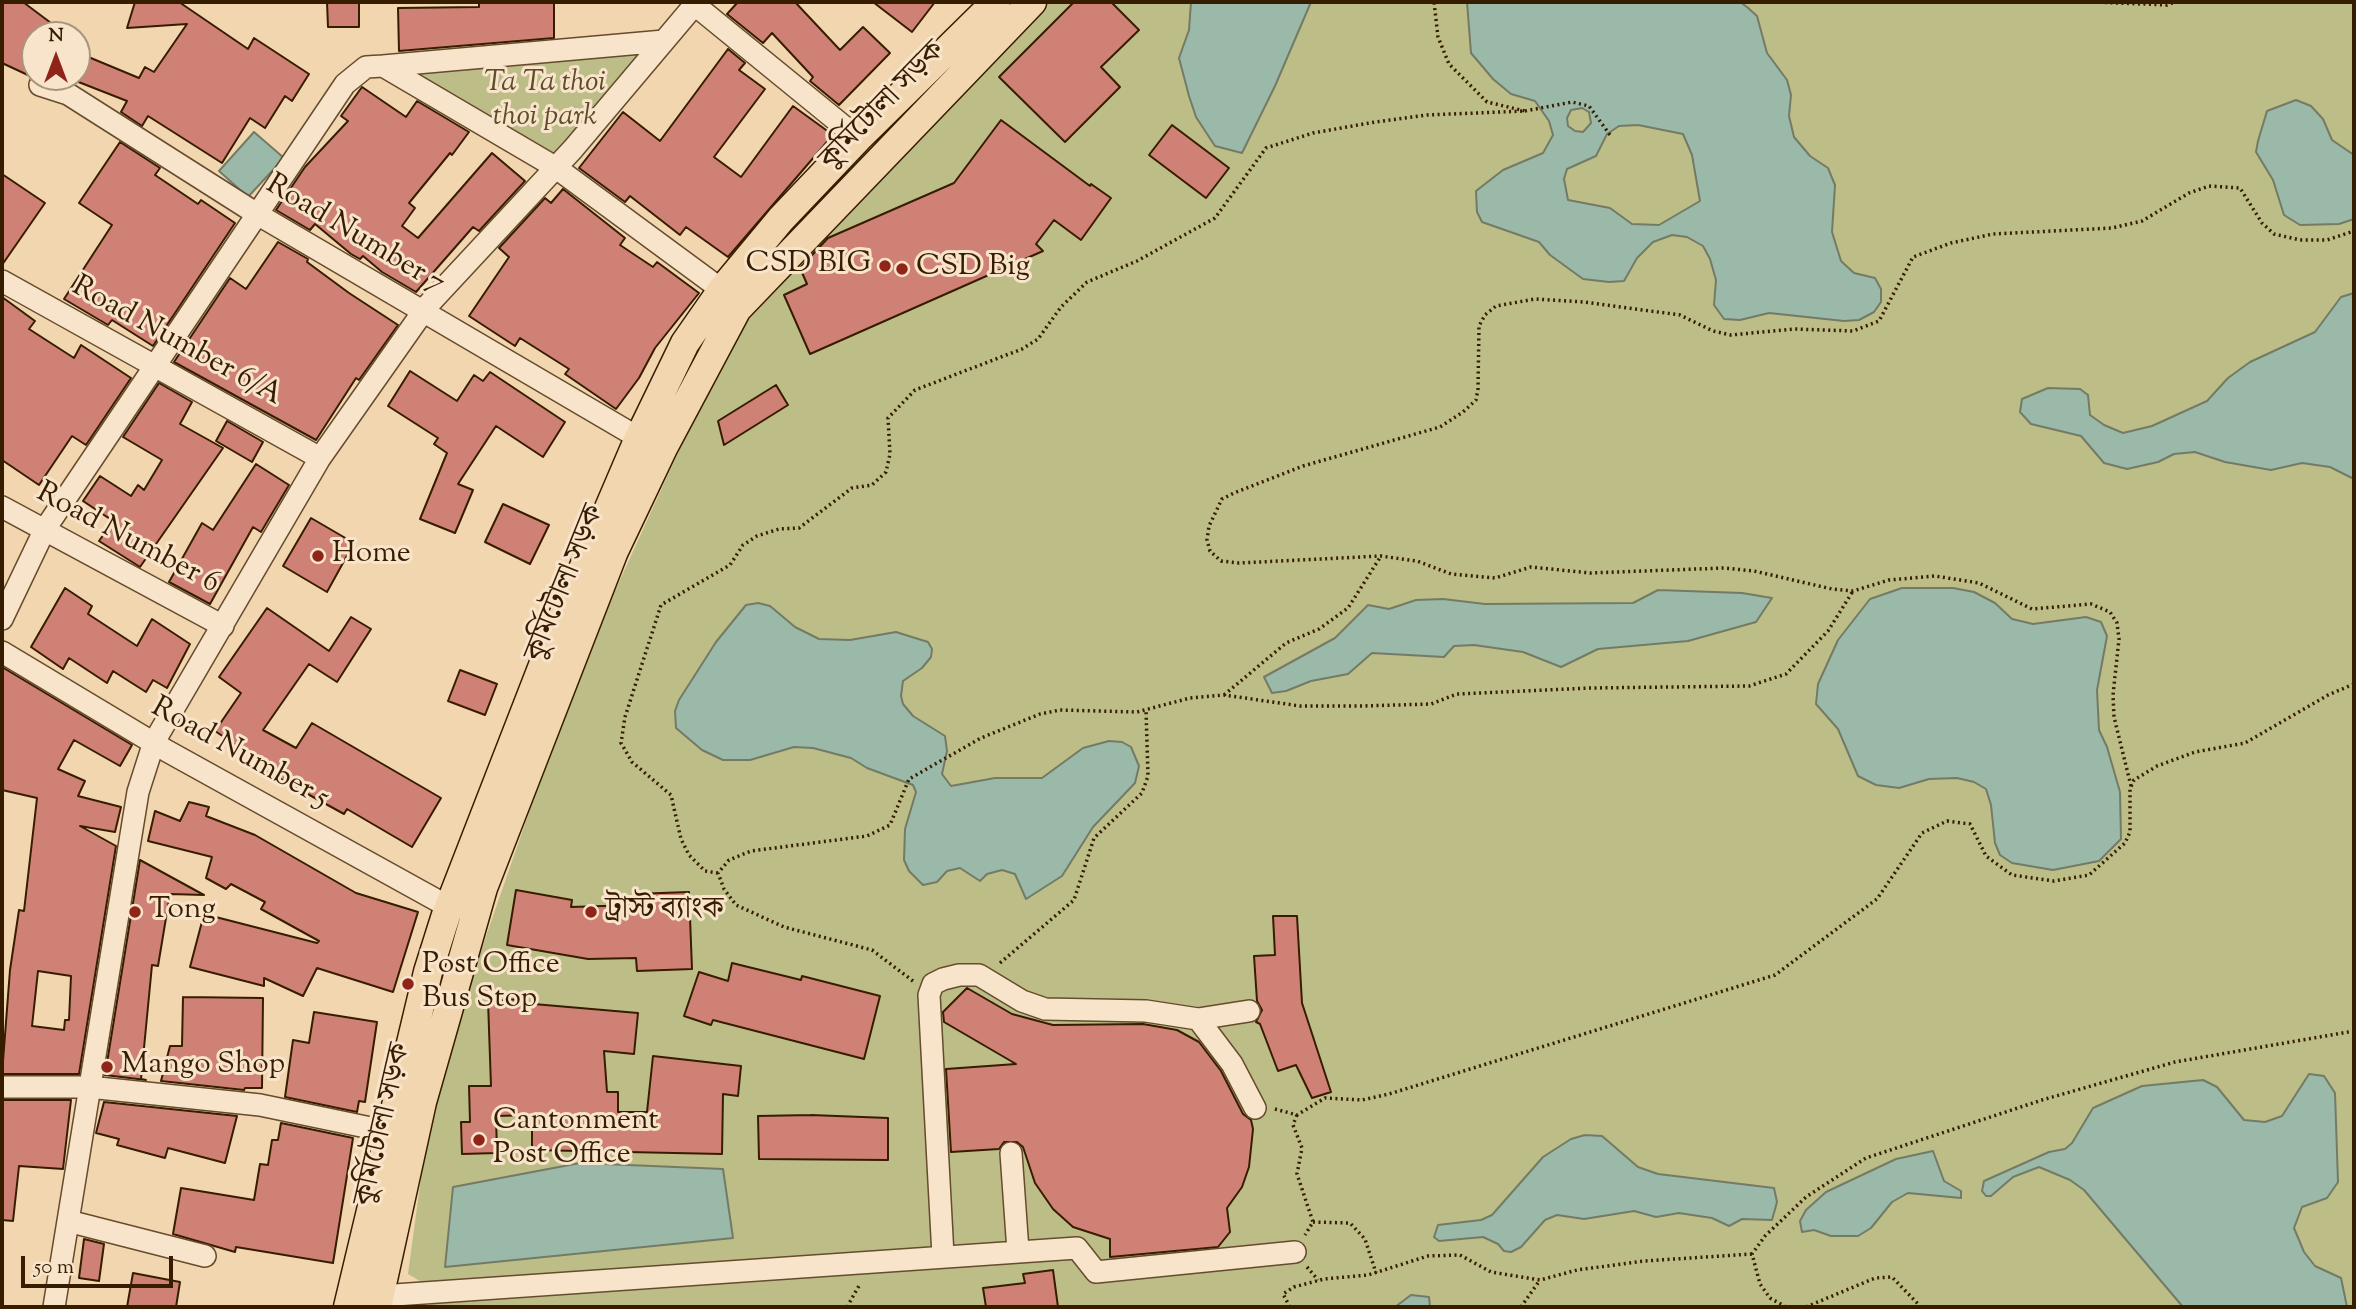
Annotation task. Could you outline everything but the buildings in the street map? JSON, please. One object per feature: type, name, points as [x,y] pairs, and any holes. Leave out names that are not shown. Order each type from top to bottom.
[{"type":"main road","name":"কুর্মিটোলা সড়ক","points":[[350,1302],[428,972],[449,906],[556,632],[639,438],[685,343],[722,290],[781,219],[858,138],[996,2]]},
{"type":"main road","name":"কুর্মিটোলা সড়ক","points":[[379,1302],[422,1102],[483,888],[614,551],[663,448],[737,309],[1032,2]]},
{"type":"street","points":[[54,1307],[138,792],[154,742],[320,457],[424,312],[555,167],[696,3],[858,138]]},
{"type":"street","points":[[2,619],[45,529],[345,84],[366,67],[664,41]]},
{"type":"street","points":[[383,66],[555,167],[722,290]]},
{"type":"street","name":"Road Number 7","points":[[59,91],[68,94],[257,214],[639,438]]},
{"type":"street","name":"Road Number 6/A","points":[[2,281],[320,457]]},
{"type":"street","name":"Road Number 6","points":[[2,507],[223,626]]},
{"type":"street","name":"Road Number 5","points":[[2,652],[154,742],[449,906]]},
{"type":"street","points":[[943,1256],[931,989],[933,984],[959,975],[979,975],[1021,1001],[1045,1009],[1146,1011],[1198,1019],[1249,1011]]},
{"type":"street","points":[[1198,1019],[1232,1063],[1255,1108]]},
{"type":"street","points":[[2,1087],[89,1087],[260,1105],[390,1132]]},
{"type":"street","points":[[1011,1153],[1018,1251]]},
{"type":"street","points":[[68,1221],[205,1256]]},
{"type":"street","points":[[350,1302],[379,1302],[1018,1251],[1077,1248],[1096,1272],[1295,1252]]},
{"type":"path","points":[[1434,2],[1438,37],[1449,64],[1488,102],[1525,111]]},
{"type":"path","points":[[2094,2],[2167,5],[2175,2]]},
{"type":"path","points":[[718,873],[705,870],[689,855],[681,839],[671,795],[632,762],[621,743],[625,717],[661,605],[730,565],[743,545],[757,536],[779,529],[799,528],[852,488],[873,485],[886,472],[890,454],[888,418],[915,390],[979,363],[1022,349],[1038,339],[1061,307],[1087,282],[1137,261],[1215,218],[1266,148],[1313,134],[1414,117],[1525,111],[1572,102],[1589,106],[1611,135]]},
{"type":"path","points":[[1319,1281],[1295,1252],[1313,1222],[1297,1174],[1302,1148],[1293,1125],[1297,1115],[1325,1098],[1362,1100],[1389,1094],[1775,975],[1877,900],[1922,833],[1947,821],[1970,824],[1986,856],[2001,870],[2012,875],[2054,881],[2089,875],[2125,843],[2130,832],[2131,786],[2114,717],[2113,695],[2119,639],[2117,623],[2110,612],[2091,604],[2032,610],[1979,583],[1935,576],[1889,580],[1853,591],[1754,571],[1724,568],[1590,573],[1531,567],[1494,578],[1451,574],[1417,561],[1381,556],[1238,563],[1222,561],[1210,551],[1207,540],[1214,512],[1222,499],[1303,466],[1440,427],[1463,412],[1476,400],[1479,327],[1485,315],[1496,306],[1535,299],[1584,302],[1680,315],[1713,331],[1731,335],[1794,328],[1853,331],[1879,321],[1913,257],[1951,243],[1993,234],[2112,228],[2142,221],[2189,193],[2209,186],[2240,188],[2262,223],[2274,234],[2300,240],[2327,240],[2354,231]]},
{"type":"path","points":[[1224,695],[1286,643],[1319,629],[1348,608],[1381,556]]},
{"type":"path","points":[[718,873],[729,860],[751,851],[867,836],[890,825],[909,779],[981,738],[1040,713],[1060,709],[1105,712],[1146,710],[1189,698],[1224,695],[1300,706],[1362,706],[1431,704],[1457,694],[1591,688],[1749,686],[1786,674],[1828,631],[1853,591]]},
{"type":"path","points":[[2131,786],[2134,780],[2157,766],[2195,752],[2245,743],[2328,695],[2354,684]]},
{"type":"path","points":[[979,975],[1012,956],[1074,900],[1094,838],[1142,793],[1148,776],[1146,710]]},
{"type":"path","points":[[718,873],[724,889],[736,905],[784,927],[872,950],[908,979],[931,989]]},
{"type":"path","points":[[1752,1254],[1765,1236],[1806,1197],[1881,1151],[2175,1062],[2354,1031]]},
{"type":"path","points":[[1255,1108],[1277,1109],[1297,1115]]},
{"type":"path","points":[[1313,1222],[1350,1223],[1365,1239],[1376,1273]]},
{"type":"path","points":[[1290,1307],[1283,1294],[1294,1287],[1376,1273],[1428,1256],[1460,1255],[1491,1272],[1540,1280],[1577,1270],[1644,1261],[1752,1254]]},
{"type":"path","points":[[1752,1254],[1760,1284],[1770,1298],[1786,1307]]},
{"type":"path","points":[[1806,1307],[1875,1278],[1892,1277],[1921,1307]]},
{"type":"path","points":[[1521,1307],[1540,1280]]},
{"type":"path","points":[[847,1307],[861,1283]]},
{"type":"green space","points":[[1045,2],[2354,2],[2354,1307],[431,1307],[430,1287],[408,1274],[433,1089],[577,674],[730,339]]},
{"type":"green space","name":"Ta Ta thoi thoi park","points":[[651,48],[555,160],[398,68]]},
{"type":"shaded area","points":[[1191,2],[1311,2],[1275,86],[1242,153],[1215,146],[1196,117],[1179,58],[1189,30]]},
{"type":"shaded area","points":[[1467,2],[1740,2],[1757,16],[1767,53],[1787,80],[1791,95],[1789,116],[1794,137],[1810,156],[1828,168],[1835,185],[1832,232],[1841,261],[1854,273],[1875,278],[1881,289],[1881,302],[1874,312],[1859,320],[1844,321],[1769,313],[1740,320],[1724,319],[1714,305],[1716,280],[1710,259],[1703,246],[1687,237],[1672,235],[1653,242],[1637,258],[1624,281],[1609,282],[1583,279],[1550,255],[1539,242],[1482,222],[1477,212],[1476,191],[1503,170],[1543,153],[1553,135],[1549,121],[1535,101],[1511,94],[1493,79],[1471,53]],"holes":[[[1582,108],[1589,112],[1591,123],[1583,132],[1575,131],[1568,126],[1567,118],[1571,110]],[[1638,125],[1683,134],[1692,155],[1700,201],[1659,225],[1632,224],[1610,208],[1568,200],[1564,179],[1567,169],[1596,156],[1607,134],[1619,126]]]},
{"type":"shaded area","points":[[2296,100],[2311,106],[2323,119],[2332,140],[2354,155],[2354,219],[2339,224],[2300,225],[2284,215],[2273,180],[2256,152],[2267,111]]},
{"type":"shaded area","points":[[254,132],[284,158],[248,197],[219,171]]},
{"type":"shaded area","points":[[2354,293],[2354,479],[2330,467],[2302,463],[2271,470],[2225,462],[2195,452],[2174,454],[2158,462],[2127,469],[2104,463],[2081,436],[2031,424],[2020,412],[2022,399],[2048,388],[2080,389],[2088,395],[2090,415],[2104,425],[2123,433],[2152,426],[2207,401],[2228,378],[2250,362],[2315,332],[2341,297]]},
{"type":"shaded area","points":[[1902,588],[1953,588],[1974,592],[1995,603],[2012,619],[2033,624],[2086,617],[2101,622],[2107,636],[2097,690],[2099,730],[2107,747],[2120,792],[2121,839],[2099,861],[2053,870],[2012,863],[2000,855],[1995,843],[1991,805],[1986,789],[1974,782],[1957,778],[1929,779],[1899,788],[1876,785],[1858,776],[1838,729],[1816,704],[1818,684],[1838,640],[1870,599]]},
{"type":"shaded area","points":[[1658,590],[1742,593],[1772,598],[1756,622],[1688,641],[1598,649],[1561,667],[1523,652],[1474,645],[1454,646],[1444,657],[1372,653],[1348,674],[1311,681],[1286,691],[1272,693],[1264,677],[1335,638],[1368,605],[1389,609],[1416,600],[1443,599],[1485,604],[1633,603]]},
{"type":"shaded area","points":[[758,603],[770,606],[795,627],[819,639],[850,640],[896,632],[928,642],[932,649],[931,657],[922,668],[903,681],[901,696],[903,704],[913,716],[945,736],[947,751],[942,774],[951,786],[995,778],[1042,778],[1083,748],[1109,741],[1122,742],[1131,747],[1139,766],[1135,783],[1093,827],[1062,876],[1026,899],[1015,874],[1002,870],[987,874],[980,881],[960,868],[947,871],[937,882],[923,885],[909,871],[904,860],[905,829],[916,792],[913,785],[867,768],[851,758],[813,748],[794,747],[750,760],[723,760],[702,750],[676,728],[675,711],[679,700],[716,642],[746,605]]},
{"type":"shaded area","points":[[2309,1074],[2324,1076],[2335,1093],[2338,1182],[2327,1198],[2302,1207],[2294,1228],[2304,1252],[2315,1266],[2341,1278],[2347,1307],[2183,1307],[2084,1190],[2070,1180],[2039,1167],[2013,1177],[1991,1196],[1986,1196],[1982,1191],[1984,1181],[2049,1152],[2065,1149],[2072,1143],[2093,1108],[2142,1086],[2203,1080],[2217,1087],[2244,1120],[2265,1122],[2282,1116]]},
{"type":"shaded area","points":[[1585,1135],[1602,1136],[1638,1167],[1658,1174],[1774,1188],[1777,1202],[1772,1220],[1742,1219],[1729,1226],[1712,1218],[1679,1213],[1656,1217],[1634,1211],[1584,1219],[1557,1215],[1545,1220],[1521,1247],[1511,1252],[1504,1251],[1498,1244],[1483,1237],[1439,1241],[1434,1237],[1438,1225],[1481,1220],[1492,1215],[1543,1157],[1571,1139]]},
{"type":"shaded area","points":[[1933,1151],[1944,1181],[1961,1191],[1961,1198],[1908,1193],[1892,1202],[1871,1228],[1858,1236],[1831,1236],[1814,1230],[1802,1232],[1800,1221],[1806,1210],[1826,1192],[1896,1159]]},
{"type":"shaded area","points":[[580,1163],[723,1169],[733,1238],[445,1267],[453,1187]]},
{"type":"shaded area","points":[[1411,1295],[1429,1297],[1430,1307],[1395,1307]]},
{"type":"place","name":"CSD BIG","points":[[885,266]]},
{"type":"place","name":"CSD Big","points":[[902,269]]},
{"type":"place","name":"Home","points":[[318,556]]},
{"type":"place","name":"Tong","points":[[135,912]]},
{"type":"place","name":"ট্রাস্ট ব্যাংক","points":[[591,912]]},
{"type":"place","name":"Post Office Bus Stop","points":[[408,984]]},
{"type":"place","name":"Mango Shop","points":[[107,1067]]},
{"type":"place","name":"Cantonment Post Office","points":[[479,1140]]}]
